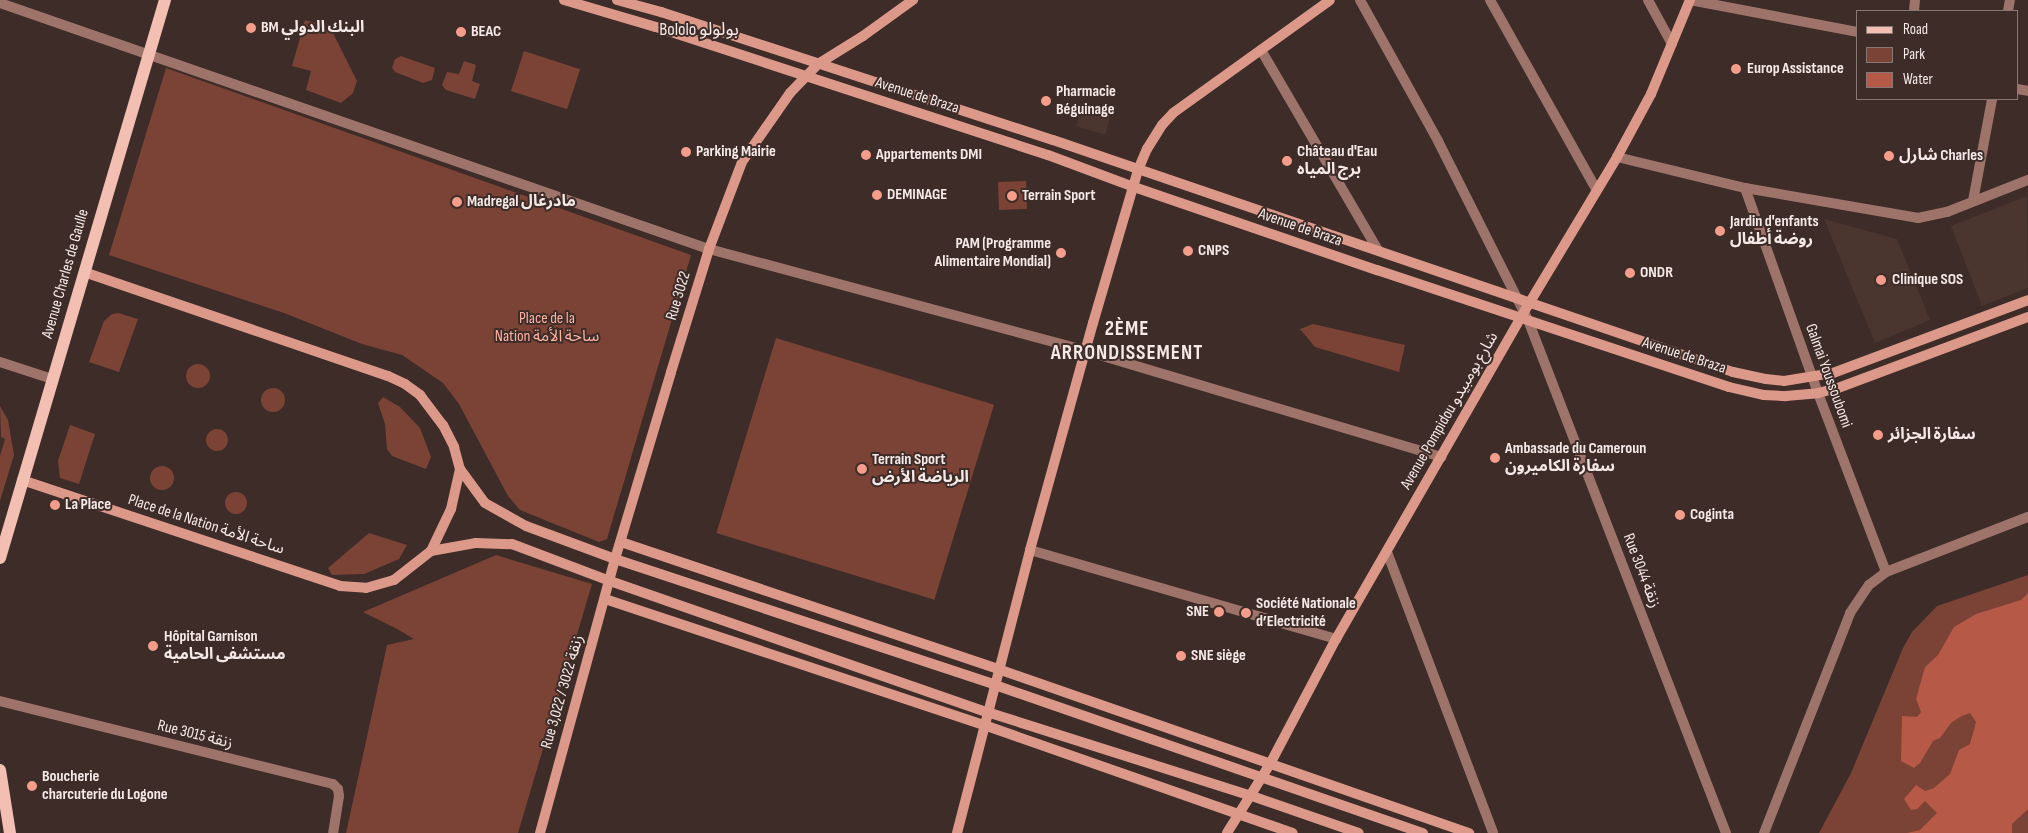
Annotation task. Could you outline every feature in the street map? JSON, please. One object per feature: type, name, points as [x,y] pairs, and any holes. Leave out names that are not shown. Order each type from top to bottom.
[{"type":"main road","name":"Avenue Charles de Gaulle","points":[[0,558],[165,0]]},
{"type":"main road","name":"Avenue de Braza","points":[[564,0],[583,3],[1048,155],[1134,187],[1729,387],[1764,395],[1786,396],[1818,393],[1838,388],[2028,317]]},
{"type":"main road","name":"Avenue de Braza","points":[[617,0],[661,12],[1044,136],[1138,170],[1733,372],[1775,380],[1833,373],[2028,300]]},
{"type":"main road","name":"Rue 3022","points":[[615,559],[709,249],[742,162],[790,93],[818,64],[863,36],[912,0]]},
{"type":"main road","points":[[957,833],[1030,550],[1138,170],[1162,125],[1173,113],[1330,0]]},
{"type":"main road","name":"Avenue Pompidou شارع بومبيدو","points":[[1227,833],[1270,764],[1336,639],[1524,317],[1530,302],[1596,188],[1617,157],[1651,94],[1690,0]]},
{"type":"main road","name":"Place de la Nation ساحة الأمة","points":[[84,272],[388,376],[405,384],[420,395],[443,425],[454,447],[460,469],[485,503],[526,526],[615,559],[995,685],[1423,833]]},
{"type":"main road","name":"Place de la Nation ساحة الأمة","points":[[22,480],[340,586],[366,588],[394,580],[431,550],[451,509],[460,469]]},
{"type":"main road","points":[[621,542],[998,669],[1469,833]]},
{"type":"main road","points":[[431,550],[476,543],[512,544],[610,581],[987,712],[1249,795],[1359,833]]},
{"type":"main road","name":"Rue 3,022 / زنقة 3022","points":[[540,833],[615,559]]},
{"type":"main road","points":[[605,599],[984,725],[1238,814],[1274,830],[1293,833]]},
{"type":"main road","points":[[0,770],[10,833]]},
{"type":"street","name":"Rue 3044 زنقة","points":[[1360,0],[1438,141],[1517,298],[1726,833]]},
{"type":"street","points":[[1490,0],[1596,188]]},
{"type":"street","points":[[1648,0],[1672,44]]},
{"type":"street","points":[[1690,0],[1856,32]]},
{"type":"street","points":[[0,3],[709,249],[1086,351],[1442,457]]},
{"type":"street","points":[[1261,50],[1378,250]]},
{"type":"street","points":[[1973,202],[1992,100]]},
{"type":"street","points":[[1617,157],[1745,188],[1918,218],[1947,212],[2028,180]]},
{"type":"street","name":"Galmai Youssoubomi","points":[[1745,188],[1812,377],[1886,572]]},
{"type":"street","points":[[0,362],[52,380]]},
{"type":"street","points":[[1764,833],[1850,612],[1869,585],[1886,572],[2028,517]]},
{"type":"street","points":[[1030,550],[1336,639]]},
{"type":"street","points":[[1388,552],[1493,833]]},
{"type":"street","name":"Rue 3015 زنقة","points":[[0,701],[333,784],[338,789],[339,796],[333,833]]},
{"type":"shaded area","points":[[1082,108],[1111,117],[1105,135],[1076,126]]},
{"type":"shaded area","name":"Clinique SOS","points":[[2027,196],[2028,288],[1982,306],[1951,226]]},
{"type":"shaded area","name":"Clinique SOS","points":[[1824,219],[1897,239],[1930,320],[1875,343]]},
{"type":"green space","points":[[305,20],[330,27],[357,81],[353,93],[341,103],[306,90],[311,71],[292,66]]},
{"type":"green space","points":[[524,51],[580,69],[567,109],[511,91]]},
{"type":"green space","points":[[401,56],[435,68],[432,80],[423,83],[395,72],[392,68],[395,59]]},
{"type":"green space","points":[[464,61],[476,65],[472,81],[480,84],[475,99],[446,90],[442,85],[447,72],[459,74]]},
{"type":"green space","name":"Place de la Nation ساحة الأمة","points":[[166,68],[691,255],[607,539],[599,542],[520,510],[508,496],[459,404],[443,383],[402,355],[362,344],[284,313],[109,255]]},
{"type":"green space","name":"Terrain Sport","points":[[1026,181],[1027,209],[999,210],[998,182]]},
{"type":"green space","points":[[118,313],[138,319],[119,372],[89,362],[104,321],[112,314]]},
{"type":"green space","points":[[1313,324],[1405,345],[1399,372],[1315,347],[1300,329]]},
{"type":"green space","name":"Terrain Sport الرياضة الأرض","points":[[776,338],[994,405],[934,600],[716,533]]},
{"type":"green space","points":[[198,364],[207,367],[210,376],[207,385],[198,388],[189,385],[186,376],[189,367]]},
{"type":"green space","points":[[273,388],[281,392],[285,400],[281,408],[273,412],[265,408],[261,400],[265,392]]},
{"type":"green space","points":[[383,397],[400,407],[420,428],[431,457],[426,469],[392,456],[387,449],[385,424],[378,403]]},
{"type":"green space","points":[[0,406],[8,420],[14,455],[0,501],[0,456],[5,439],[1,437]]},
{"type":"green space","points":[[70,425],[95,434],[79,484],[60,478],[58,461]]},
{"type":"green space","points":[[217,429],[225,432],[228,440],[225,448],[217,451],[209,448],[206,440],[209,432]]},
{"type":"green space","points":[[162,466],[171,469],[174,478],[171,487],[162,490],[153,487],[150,478],[153,469]]},
{"type":"green space","points":[[232,492],[240,492],[247,499],[247,507],[240,514],[232,514],[225,507],[225,499]]},
{"type":"green space","points":[[369,533],[407,545],[399,559],[364,574],[332,575],[328,568]]},
{"type":"green space","points":[[496,555],[592,584],[518,833],[346,833],[387,645],[414,639],[363,612]]},
{"type":"green space","points":[[2028,575],[2028,833],[1819,833],[1851,773],[1903,648],[1912,632],[1937,606]]},
{"type":"water","points":[[2028,593],[2028,809],[2012,824],[2012,833],[1907,833],[1920,830],[1937,813],[1925,801],[1917,809],[1911,810],[1904,799],[1916,785],[1925,791],[1934,788],[1950,774],[1959,750],[1970,744],[1976,722],[1970,713],[1951,723],[1940,738],[1933,741],[1920,763],[1914,768],[1901,761],[1902,716],[1917,717],[1921,712],[1916,699],[1925,667],[1938,655],[1954,627],[1976,614],[2021,600]]},
{"type":"place","name":"BM البنك الدولي","points":[[251,28]]},
{"type":"place","name":"BEAC","points":[[461,32]]},
{"type":"place","name":"Europ Assistance","points":[[1736,69]]},
{"type":"place","name":"Pharmacie Béguinage","points":[[1046,101]]},
{"type":"place","name":"Parking Mairie","points":[[686,152]]},
{"type":"place","name":"Appartements DMI","points":[[866,155]]},
{"type":"place","name":"شارل Charles","points":[[1889,156]]},
{"type":"place","name":"Château d'Eau برج المياه","points":[[1287,161]]},
{"type":"place","name":"DEMINAGE","points":[[877,195]]},
{"type":"place","name":"Terrain Sport","points":[[1012,196]]},
{"type":"place","name":"Madregal مادرغال","points":[[457,202]]},
{"type":"place","name":"Jardin d'enfants روضة أطفال","points":[[1720,231]]},
{"type":"place","name":"CNPS","points":[[1188,251]]},
{"type":"place","name":"PAM (Programme Alimentaire Mondial)","points":[[1061,253]]},
{"type":"place","name":"ONDR","points":[[1630,273]]},
{"type":"place","name":"Clinique SOS","points":[[1881,280]]},
{"type":"place","name":"سفارة الجزائر","points":[[1878,435]]},
{"type":"place","name":"Ambassade du Cameroun سفارة الكاميرون","points":[[1495,458]]},
{"type":"place","name":"Terrain Sport الرياضة الأرض","points":[[862,469]]},
{"type":"place","name":"La Place","points":[[55,505]]},
{"type":"place","name":"Coginta","points":[[1680,515]]},
{"type":"place","name":"SNE","points":[[1219,612]]},
{"type":"place","name":"Société Nationale d’Electricité","points":[[1246,613]]},
{"type":"place","name":"Hôpital Garnison مستشفى الحامية","points":[[153,646]]},
{"type":"place","name":"SNE siège","points":[[1181,656]]},
{"type":"place","name":"Boucherie charcuterie du Logone","points":[[32,786]]},
{"type":"district","name":"Bololo بولولو","points":[[699,30]]},
{"type":"district","name":"2ÈME ARRONDISSEMENT","points":[[1127,341]]}]
